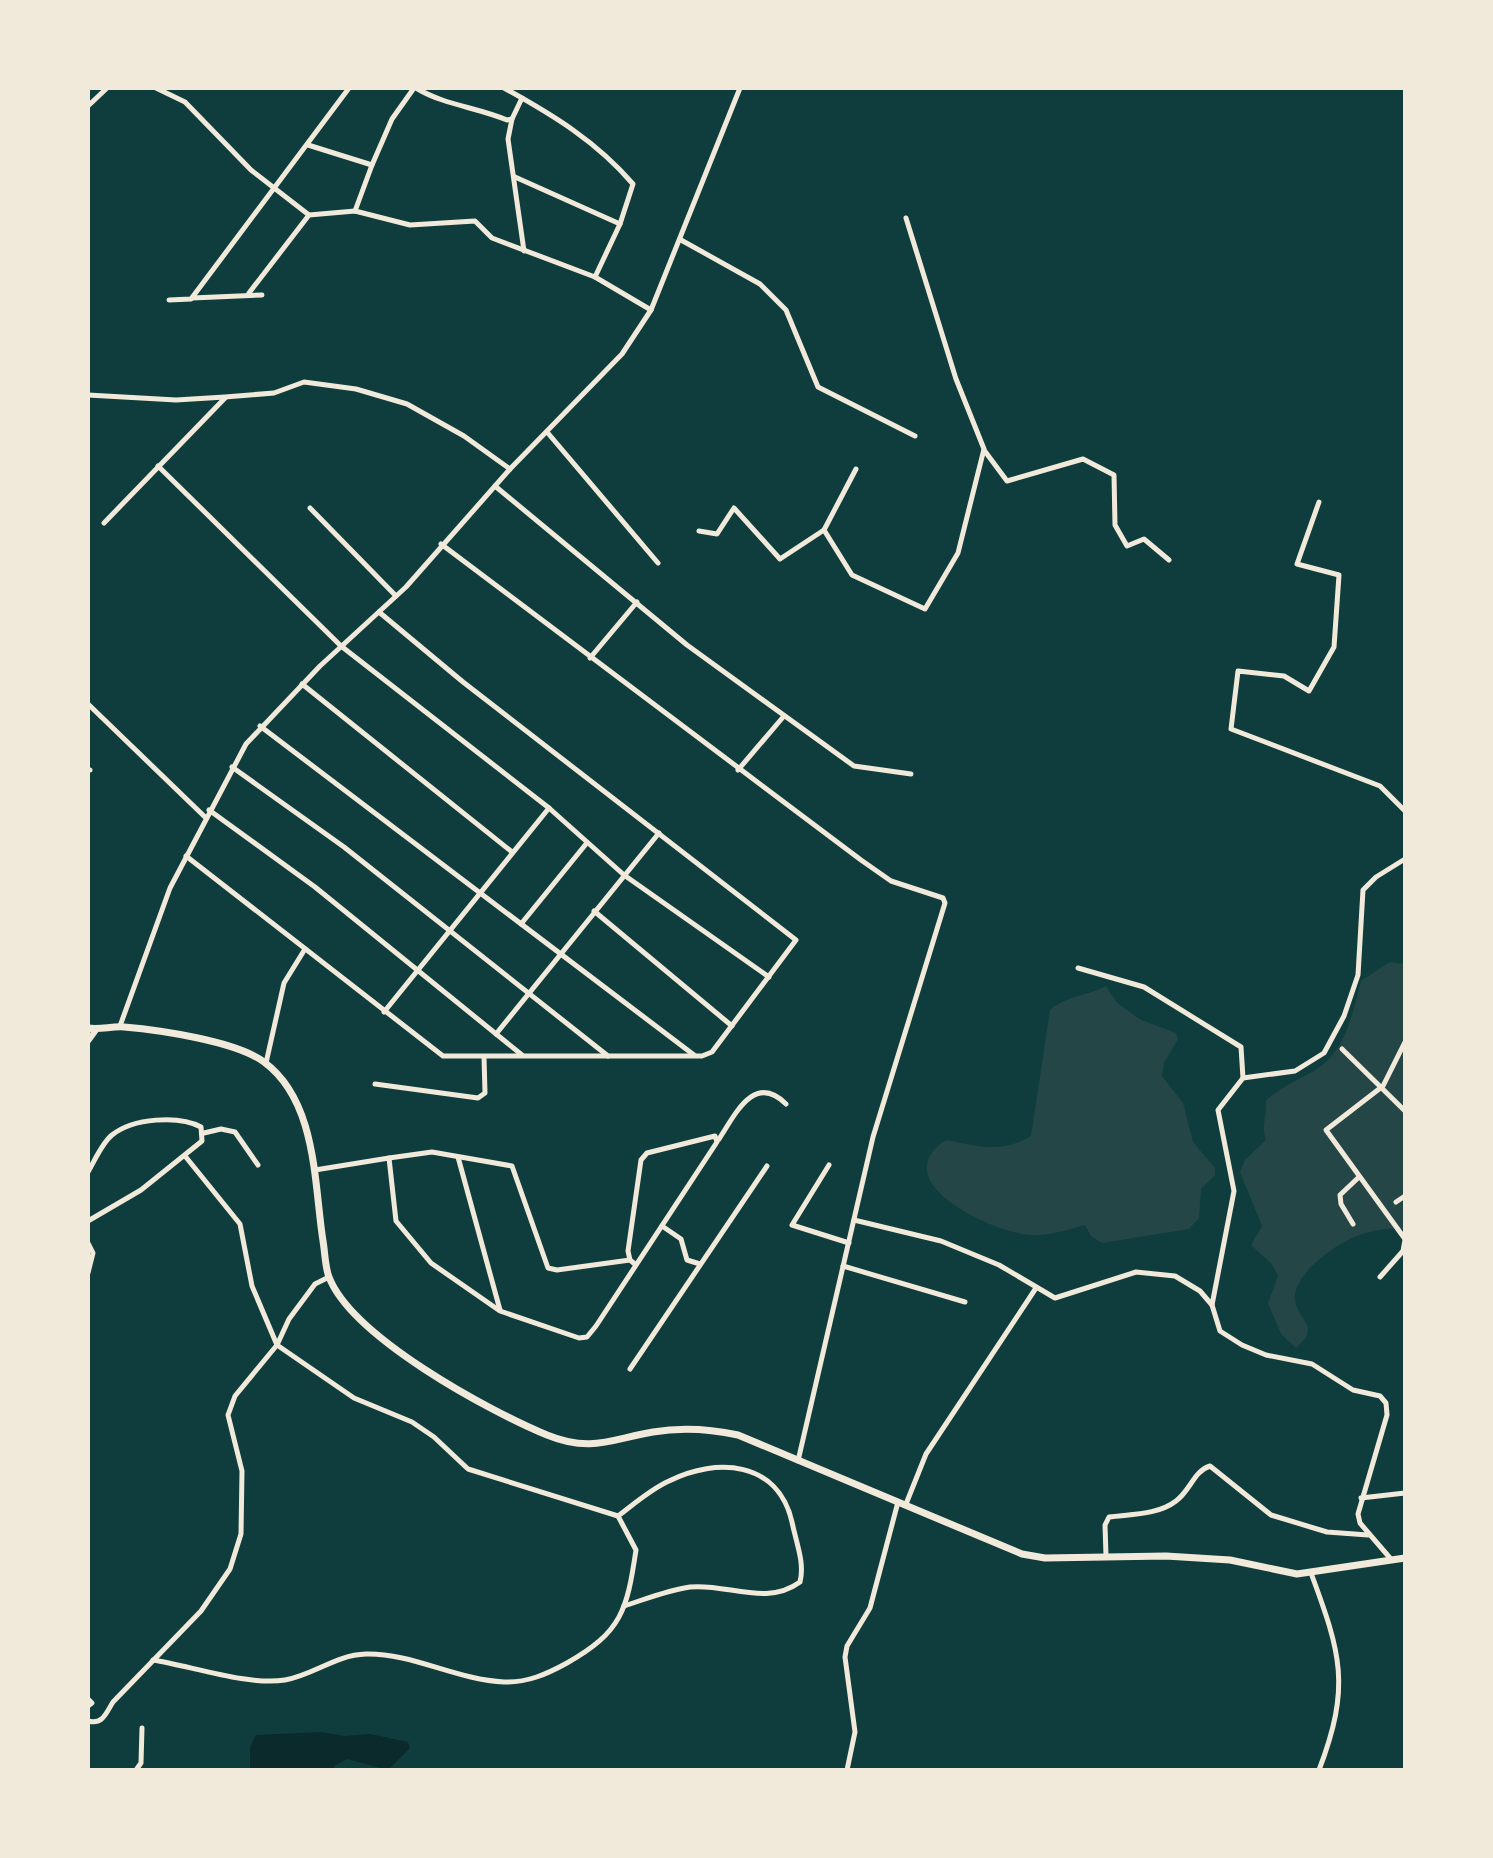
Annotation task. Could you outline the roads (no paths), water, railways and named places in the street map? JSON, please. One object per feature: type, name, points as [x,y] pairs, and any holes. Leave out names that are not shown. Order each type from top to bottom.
[{"type":"main road","points":[[92,1029],[120,1026],[192,1037],[252,1055],[266,1063],[288,1086],[306,1126],[329,1277],[352,1310],[407,1358],[484,1406],[550,1436],[587,1443],[614,1443],[653,1432],[715,1430],[757,1442],[797,1463],[1022,1554],[1045,1558],[1106,1556],[1230,1560],[1297,1574],[1405,1558]]},
{"type":"street","points":[[88,106],[107,88]]},
{"type":"street","points":[[156,88],[185,102],[273,189],[309,215],[355,211],[410,225],[475,221],[492,238],[595,277],[651,310]]},
{"type":"street","points":[[191,299],[349,88]]},
{"type":"street","points":[[355,211],[392,119],[415,88],[437,100],[474,106],[512,119]]},
{"type":"street","points":[[504,88],[565,122],[605,153],[633,184],[620,224],[595,277]]},
{"type":"street","points":[[120,1026],[170,888],[232,767],[260,726],[396,596],[510,469],[622,354],[651,310],[740,88]]},
{"type":"street","points":[[522,98],[512,119],[508,139],[524,251]]},
{"type":"street","points":[[308,145],[372,165]]},
{"type":"street","points":[[514,177],[620,224]]},
{"type":"street","points":[[249,293],[309,215]]},
{"type":"street","points":[[906,218],[956,379],[984,449],[1007,481],[1083,459],[1114,475],[1115,525],[1127,546],[1144,539],[1169,560]]},
{"type":"street","points":[[681,240],[760,284],[786,310],[818,387],[915,436]]},
{"type":"street","points":[[169,300],[249,293],[262,295]]},
{"type":"street","points":[[88,395],[176,400],[274,393],[304,382],[356,389],[407,404],[464,436],[510,469]]},
{"type":"street","points":[[104,523],[225,397]]},
{"type":"street","points":[[547,432],[658,563]]},
{"type":"street","points":[[824,530],[852,575],[925,609],[958,553],[984,449]]},
{"type":"street","points":[[158,466],[341,646],[549,808],[624,875],[769,977]]},
{"type":"street","points":[[699,531],[717,534],[734,508],[780,559],[824,530],[856,469]]},
{"type":"street","points":[[495,486],[687,645],[854,766],[911,774]]},
{"type":"street","points":[[1319,502],[1297,564],[1339,575],[1334,647],[1309,691],[1284,676],[1238,671],[1231,729],[1380,786],[1405,811]]},
{"type":"street","points":[[310,508],[396,596]]},
{"type":"street","points":[[441,544],[738,770],[891,881],[943,898],[945,903],[873,1137],[797,1463]]},
{"type":"street","points":[[590,658],[637,602]]},
{"type":"street","points":[[186,856],[443,1056],[695,1055],[712,1052],[796,940],[379,612]]},
{"type":"street","points":[[302,684],[512,852]]},
{"type":"street","points":[[88,704],[207,814],[315,887],[523,1056]]},
{"type":"street","points":[[738,770],[784,715]]},
{"type":"street","points":[[260,726],[695,1055]]},
{"type":"street","points":[[232,767],[344,847],[608,1056]]},
{"type":"street","points":[[384,1012],[549,808]]},
{"type":"street","points":[[495,1034],[659,833]]},
{"type":"street","points":[[521,924],[586,844]]},
{"type":"street","points":[[1243,1078],[1295,1071],[1324,1053],[1344,1016],[1358,975],[1363,890],[1376,877],[1405,859]]},
{"type":"street","points":[[594,911],[732,1026]]},
{"type":"street","points":[[266,1063],[284,983],[305,949]]},
{"type":"street","points":[[1078,968],[1144,987],[1241,1047],[1243,1078],[1218,1110],[1234,1191],[1212,1305],[1220,1331],[1242,1345],[1266,1355],[1312,1364],[1353,1390],[1384,1399],[1387,1415],[1361,1498],[1360,1523],[1390,1558]]},
{"type":"street","points":[[88,1041],[92,1029]]},
{"type":"street","points":[[1380,1277],[1404,1253],[1405,1240],[1327,1135],[1327,1126],[1383,1086],[1405,1042]]},
{"type":"street","points":[[1342,1049],[1405,1111]]},
{"type":"street","points":[[375,1084],[478,1098],[485,1093],[484,1057]]},
{"type":"street","points":[[389,1158],[394,1214],[407,1237],[449,1278],[500,1311],[579,1338],[587,1337],[749,1095],[760,1091],[779,1096],[786,1104]]},
{"type":"street","points":[[88,1172],[109,1137],[123,1128],[143,1122],[190,1121],[201,1127],[204,1133],[202,1141],[141,1190],[88,1221]]},
{"type":"street","points":[[204,1133],[221,1129],[235,1132],[258,1165]]},
{"type":"street","points":[[630,1260],[641,1160],[647,1153],[710,1136],[718,1140]]},
{"type":"street","points":[[312,1171],[432,1152],[512,1166],[548,1268],[557,1270],[630,1260],[636,1265]]},
{"type":"street","points":[[153,1660],[280,1681],[299,1678],[329,1661],[380,1655],[503,1682],[529,1680],[549,1673],[607,1637],[624,1606],[636,1550],[618,1516],[468,1469],[434,1437],[412,1422],[354,1398],[277,1345],[252,1286],[240,1224],[185,1156]]},
{"type":"street","points":[[458,1157],[500,1311]]},
{"type":"street","points":[[829,1165],[792,1225],[849,1243]]},
{"type":"street","points":[[630,1369],[767,1166]]},
{"type":"street","points":[[1353,1224],[1341,1204],[1340,1195],[1359,1177]]},
{"type":"street","points":[[1396,1202],[1405,1196]]},
{"type":"street","points":[[854,1220],[941,1241],[999,1265],[1055,1298],[1136,1272],[1165,1273],[1187,1282],[1212,1305]]},
{"type":"street","points":[[662,1226],[681,1239],[687,1260],[701,1264]]},
{"type":"street","points":[[88,1243],[93,1253],[88,1273]]},
{"type":"street","points":[[843,1266],[965,1302]]},
{"type":"street","points":[[88,1721],[97,1722],[105,1718],[113,1702],[201,1611],[230,1569],[241,1534],[242,1471],[228,1415],[235,1396],[277,1345],[298,1307],[315,1284],[329,1277]]},
{"type":"street","points":[[847,1770],[855,1732],[845,1657],[847,1646],[870,1608],[902,1503],[926,1454],[1036,1288]]},
{"type":"street","points":[[618,1516],[668,1481],[710,1467],[728,1466],[764,1479],[778,1489],[789,1512],[803,1571],[800,1582],[775,1592],[746,1595],[694,1587],[624,1606]]},
{"type":"street","points":[[1106,1556],[1105,1525],[1109,1517],[1163,1509],[1188,1490],[1203,1468],[1210,1466],[1271,1515],[1327,1532],[1369,1535]]},
{"type":"street","points":[[1361,1498],[1405,1493]]},
{"type":"street","points":[[1311,1573],[1335,1638],[1342,1684],[1334,1732],[1319,1770]]},
{"type":"street","points":[[88,1699],[92,1703],[88,1706]]},
{"type":"street","points":[[136,1770],[141,1763],[142,1728]]}]
